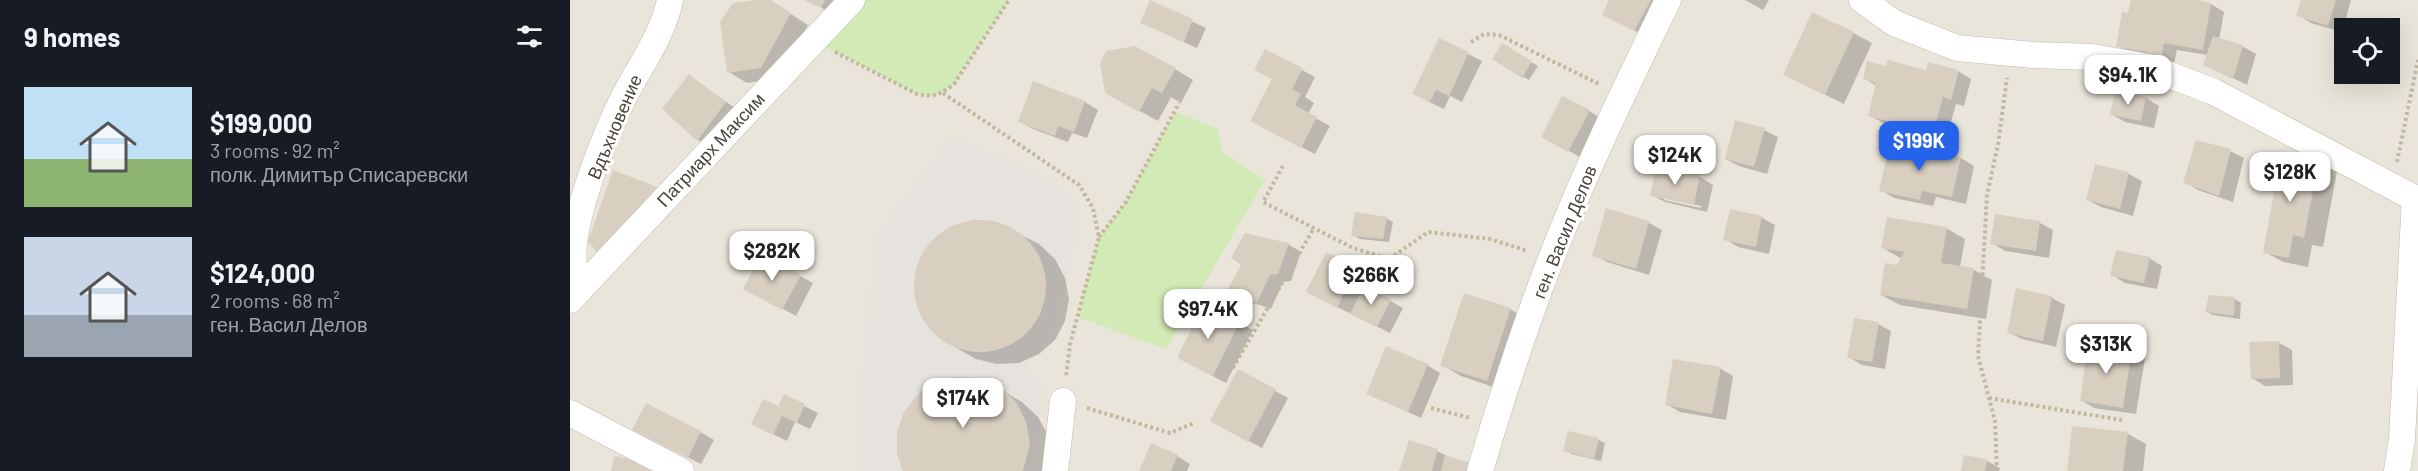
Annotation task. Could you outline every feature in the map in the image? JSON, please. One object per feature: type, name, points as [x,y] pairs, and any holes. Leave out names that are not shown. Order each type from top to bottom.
[{"type":"street","name":"Вдъхновение","points":[[573,297],[573,245],[596,163],[624,97],[658,36],[670,0]]},
{"type":"street","name":"Патриарх Максим","points":[[573,297],[852,0]]},
{"type":"street","name":"ген. Васил Делов","points":[[1480,471],[1551,258],[1622,95],[1668,0]]},
{"type":"street","points":[[1862,0],[1894,23],[1957,48],[2010,54],[2092,57],[2149,67],[2214,92],[2417,199],[2402,440],[2397,471]]},
{"type":"street","points":[[1055,471],[1063,401]]},
{"type":"street","points":[[570,413],[681,471]]},
{"type":"path","points":[[814,41],[917,94],[931,97],[943,93],[954,84],[1009,0]]},
{"type":"path","points":[[1471,42],[1484,34],[1499,35],[1622,95]]},
{"type":"path","points":[[1997,471],[1995,421],[1978,356],[1987,195],[1998,145],[2010,54]]},
{"type":"path","points":[[2390,185],[2398,160],[2418,60]]},
{"type":"path","points":[[943,93],[1079,185],[1093,208],[1099,237]]},
{"type":"path","points":[[1179,103],[1126,202],[1099,237],[1070,344],[1063,401],[1170,433],[1194,423]]},
{"type":"path","points":[[1283,166],[1263,202],[1353,248],[1389,259],[1428,232],[1490,239],[1551,258]]},
{"type":"path","points":[[1233,368],[1314,228]]},
{"type":"path","points":[[1989,399],[2122,420]]},
{"type":"path","points":[[1431,408],[1494,424]]},
{"type":"shaded area","points":[[570,0],[2418,0],[2418,471],[570,471]]},
{"type":"shaded area","points":[[952,134],[1061,187],[1074,201],[1079,222],[1053,340],[1025,361],[1042,389],[1037,471],[862,471],[857,436],[876,238]]},
{"type":"green space","points":[[854,0],[1009,0],[954,84],[941,93],[928,96],[917,94],[814,41]]},
{"type":"green space","points":[[1175,112],[1218,129],[1222,152],[1265,180],[1166,349],[1077,317],[1099,237],[1126,202]]},
{"type":"building","points":[[771,0],[791,13],[761,68],[727,73],[720,22],[733,3]]},
{"type":"building","points":[[805,0],[825,0],[821,8]]},
{"type":"building","points":[[1150,0],[1193,19],[1184,42],[1140,23]]},
{"type":"building","points":[[1609,0],[1651,0],[1634,31],[1602,15]]},
{"type":"building","points":[[2131,0],[2196,0],[2211,3],[2203,50],[2164,43],[2161,57],[2147,55],[2148,52],[2116,47],[2122,12],[2128,13]]},
{"type":"building","points":[[2301,0],[2336,0],[2328,26],[2296,16]]},
{"type":"building","points":[[1812,12],[1854,32],[1825,95],[1783,75]]},
{"type":"building","points":[[2213,36],[2243,45],[2233,79],[2203,65]]},
{"type":"building","points":[[1439,38],[1469,52],[1449,96],[1436,90],[1430,102],[1412,94]]},
{"type":"building","points":[[1502,43],[1532,61],[1522,78],[1492,59]]},
{"type":"building","points":[[1135,46],[1176,68],[1162,93],[1152,88],[1139,112],[1105,93],[1100,64],[1106,51]]},
{"type":"building","points":[[1265,49],[1303,68],[1292,89],[1301,94],[1295,105],[1317,117],[1301,148],[1250,121],[1272,79],[1254,70]]},
{"type":"building","points":[[1888,60],[1926,70],[1928,62],[1959,70],[1951,100],[1943,97],[1933,133],[1868,116],[1876,83],[1863,79],[1867,61],[1886,66]]},
{"type":"building","points":[[689,74],[726,102],[697,141],[662,109]]},
{"type":"building","points":[[1033,81],[1085,101],[1074,132],[1058,126],[1055,136],[1018,122]]},
{"type":"building","points":[[2115,90],[2146,97],[2141,121],[2110,115]]},
{"type":"building","points":[[1562,96],[1590,110],[1568,152],[1541,137]]},
{"type":"building","points":[[1735,120],[1765,128],[1754,167],[1725,159]]},
{"type":"building","points":[[2196,140],[2231,149],[2219,196],[2183,183]]},
{"type":"building","points":[[1890,141],[1961,157],[1952,197],[1922,191],[1920,200],[1879,191]]},
{"type":"building","points":[[2281,152],[2319,159],[2304,238],[2293,235],[2289,258],[2263,253]]},
{"type":"building","points":[[2095,164],[2129,172],[2120,209],[2086,200]]},
{"type":"building","points":[[1656,166],[1700,175],[1694,205],[1650,196]]},
{"type":"building","points":[[613,170],[657,187],[600,256],[588,241]]},
{"type":"building","points":[[1606,208],[1649,221],[1636,269],[1592,256]]},
{"type":"building","points":[[1730,209],[1762,216],[1756,247],[1723,240]]},
{"type":"building","points":[[1355,212],[1387,217],[1383,239],[1351,236]]},
{"type":"building","points":[[1995,214],[2040,221],[2036,251],[1990,244]]},
{"type":"building","points":[[1887,217],[1947,227],[1941,263],[1974,268],[1967,309],[1880,295],[1885,263],[1897,265],[1904,252],[1881,248]]},
{"type":"building","points":[[980,220],[1005,225],[1027,239],[1041,261],[1046,286],[1041,311],[1027,333],[1005,347],[980,352],[955,347],[933,333],[919,311],[914,286],[919,261],[933,239],[955,225]]},
{"type":"building","points":[[1245,233],[1289,243],[1278,274],[1270,275],[1257,303],[1241,296],[1236,304],[1223,298],[1241,265],[1231,258]]},
{"type":"building","points":[[2116,250],[2150,257],[2144,283],[2110,276]]},
{"type":"building","points":[[1326,252],[1357,267],[1337,308],[1306,292]]},
{"type":"building","points":[[762,253],[801,275],[782,310],[743,289]]},
{"type":"building","points":[[1364,286],[1391,299],[1377,327],[1350,314]]},
{"type":"building","points":[[2016,288],[2052,296],[2043,341],[2007,333]]},
{"type":"building","points":[[1464,293],[1511,308],[1487,381],[1440,366]]},
{"type":"building","points":[[2209,295],[2235,297],[2234,316],[2205,312]]},
{"type":"building","points":[[1204,303],[1240,321],[1213,376],[1177,358]]},
{"type":"building","points":[[1854,318],[1879,322],[1872,362],[1847,358]]},
{"type":"building","points":[[2279,341],[2280,378],[2251,379],[2249,342]]},
{"type":"building","points":[[2088,342],[2132,349],[2123,408],[2080,401]]},
{"type":"building","points":[[1386,346],[1428,364],[1408,412],[1366,394]]},
{"type":"building","points":[[1673,359],[1721,367],[1712,414],[1665,405]]},
{"type":"building","points":[[1238,369],[1276,389],[1248,442],[1210,421]]},
{"type":"building","points":[[957,377],[979,378],[1000,387],[1016,402],[1026,422],[1030,444],[1023,471],[903,471],[897,454],[897,432],[904,412],[918,394],[936,382]]},
{"type":"building","points":[[784,394],[805,404],[797,423],[782,416],[773,435],[751,424],[763,399],[778,406]]},
{"type":"building","points":[[646,403],[701,431],[688,458],[632,430]]},
{"type":"building","points":[[2072,426],[2128,432],[2123,471],[2067,471]]},
{"type":"building","points":[[1568,431],[1599,438],[1594,459],[1563,451]]},
{"type":"building","points":[[1409,440],[1438,449],[1432,471],[1399,471]]},
{"type":"building","points":[[1151,443],[1178,455],[1171,471],[1139,471]]},
{"type":"building","points":[[1445,455],[1470,463],[1468,471],[1441,471]]},
{"type":"building","points":[[1964,455],[1987,459],[1985,471],[1961,471]]},
{"type":"building","points":[[614,456],[657,464],[656,471],[611,471]]}]
